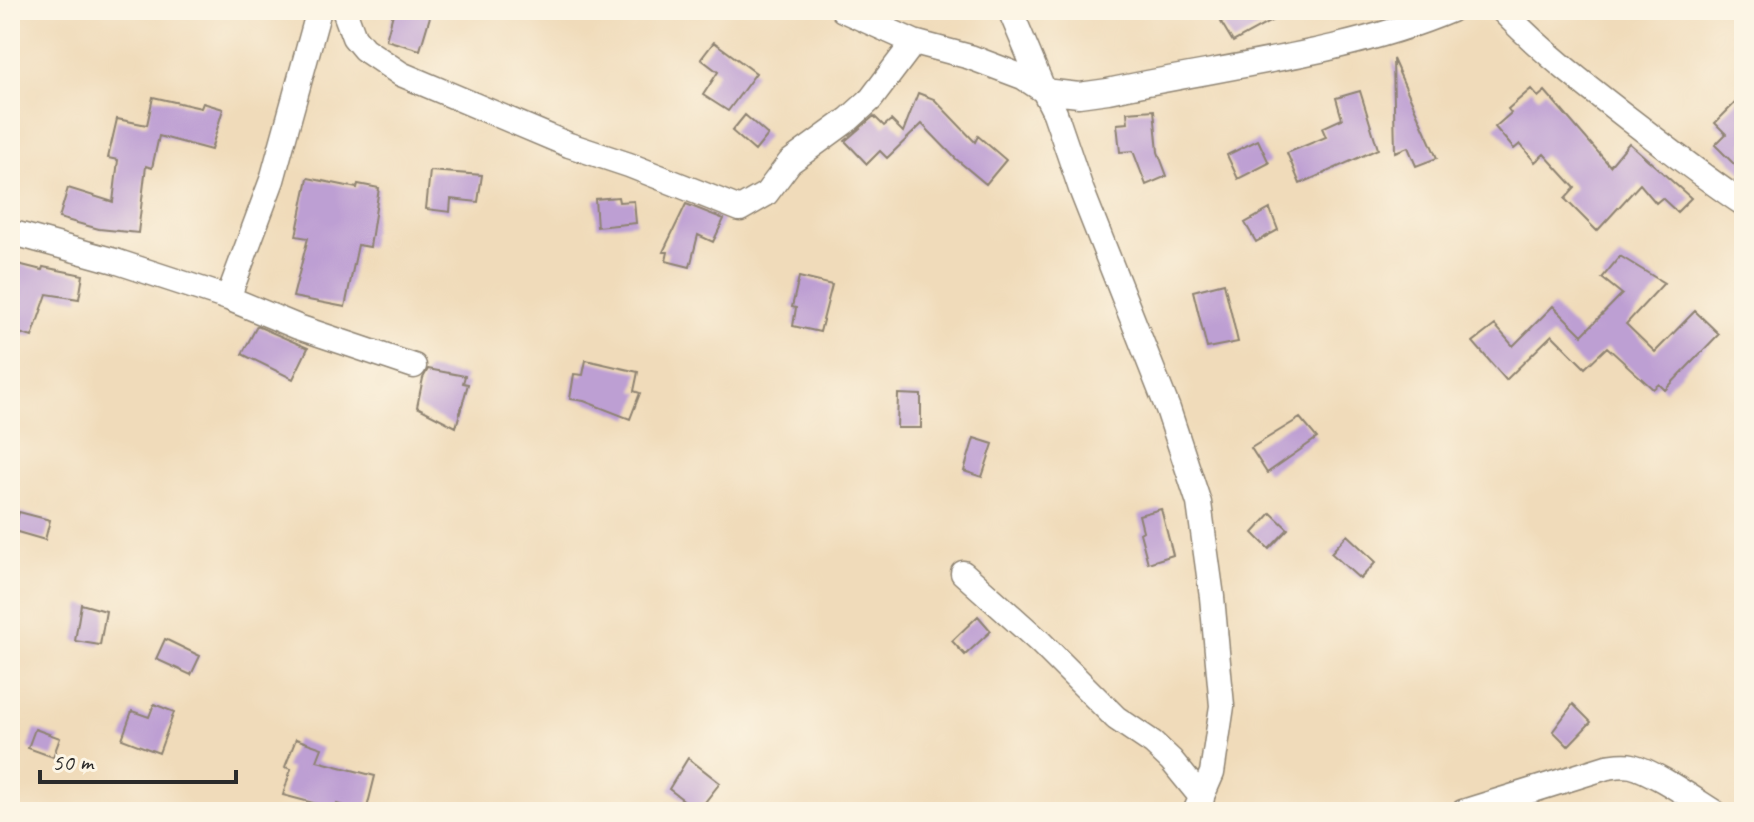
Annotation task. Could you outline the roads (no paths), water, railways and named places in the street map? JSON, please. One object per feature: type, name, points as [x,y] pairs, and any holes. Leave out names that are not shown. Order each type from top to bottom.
[{"type":"street","points":[[228,298],[272,180],[319,10]]},
{"type":"street","points":[[344,10],[354,37],[364,49],[401,74],[518,125],[740,209],[766,194],[790,162],[871,99],[914,42]]},
{"type":"street","points":[[843,10],[914,42],[1023,77],[1044,91],[1079,95],[1373,36],[1451,10]]},
{"type":"street","points":[[1010,10],[1063,134],[1081,189],[1168,409],[1199,503],[1222,706],[1215,758],[1199,805]]},
{"type":"street","points":[[1502,10],[1528,38],[1577,79],[1740,194]]},
{"type":"street","points":[[10,232],[115,261],[228,298],[298,327],[414,366]]},
{"type":"street","points":[[963,573],[1040,642],[1116,718],[1153,743],[1199,805]]},
{"type":"street","points":[[1463,812],[1621,765],[1647,772],[1714,812]]}]
